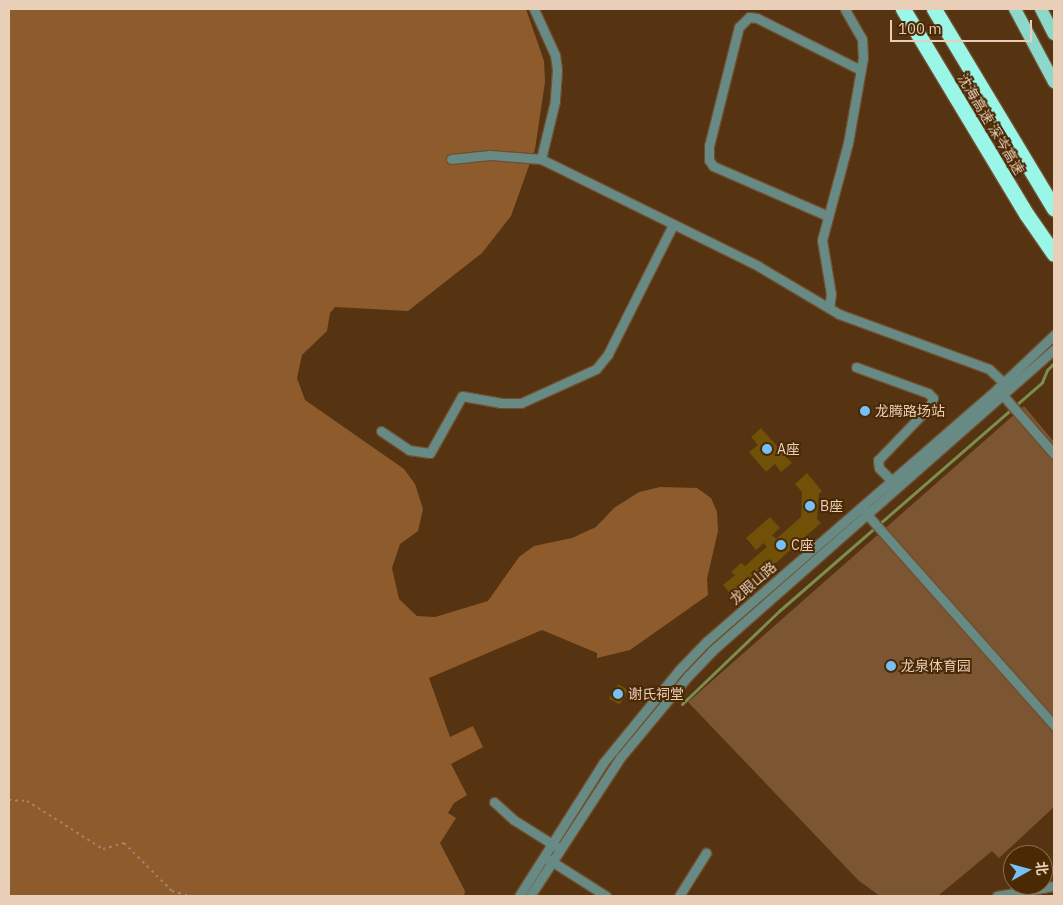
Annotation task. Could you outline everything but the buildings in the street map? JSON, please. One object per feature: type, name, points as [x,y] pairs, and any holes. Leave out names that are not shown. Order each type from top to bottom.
[{"type":"highway","name":"沈海高速 深岑高速","points":[[903,9],[1027,215],[1054,254]]},
{"type":"highway","name":"沈海高速 深岑高速","points":[[934,9],[1054,209]]},
{"type":"main road","points":[[1015,9],[1054,82]]},
{"type":"main road","points":[[1040,9],[1054,34]]},
{"type":"street","points":[[534,9],[555,55],[557,70],[555,101],[541,159]]},
{"type":"street","points":[[829,308],[831,294],[822,240],[848,143],[861,70],[862,38],[846,9]]},
{"type":"street","points":[[828,216],[713,166],[707,154],[739,27],[749,17],[756,18],[861,70]]},
{"type":"street","points":[[451,159],[490,155],[541,159],[775,275],[829,308],[989,370],[1004,389],[1014,408],[1054,454]]},
{"type":"street","points":[[381,431],[409,450],[430,453],[462,396],[500,403],[521,402],[596,369],[608,354],[673,225]]},
{"type":"street","name":"龙眼山路","points":[[1004,389],[1054,334]]},
{"type":"street","name":"龙眼山路","points":[[519,896],[603,763],[655,696],[706,642],[864,511],[1054,348]]},
{"type":"street","points":[[856,367],[928,393],[933,398],[925,412],[878,460],[880,468],[895,484]]},
{"type":"street","points":[[864,511],[1054,725]]},
{"type":"street","name":"龙眼山路","points":[[530,896],[637,735],[688,676],[864,511]]},
{"type":"street","points":[[494,802],[514,820],[561,849]]},
{"type":"street","points":[[679,896],[706,853]]},
{"type":"street","points":[[544,856],[606,896]]},
{"type":"street","points":[[997,896],[1054,886]]},
{"type":"path","points":[[9,800],[28,801],[103,849],[124,843],[172,891],[190,896]]},
{"type":"shaded area","points":[[9,9],[526,9],[544,61],[545,82],[535,149],[511,216],[482,253],[408,311],[335,307],[330,313],[327,331],[302,355],[297,378],[305,400],[404,469],[415,484],[423,509],[418,531],[400,544],[392,568],[399,599],[417,616],[435,617],[488,601],[519,557],[534,546],[572,538],[596,527],[614,508],[639,492],[660,487],[697,488],[711,498],[717,512],[718,531],[707,579],[708,595],[630,650],[597,658],[597,653],[542,630],[429,678],[450,737],[473,726],[483,747],[451,764],[467,795],[454,803],[448,813],[456,818],[440,843],[465,891],[464,896],[9,896]]},
{"type":"shaded area","name":"龙泉体育园","points":[[1024,406],[1054,442],[1054,807],[1013,845],[1003,845],[1003,854],[999,858],[992,851],[938,896],[880,896],[859,881],[688,702]]},
{"type":"waterway","points":[[682,704],[779,611],[1042,382],[1047,370],[1054,363]]},
{"type":"place","name":"龙腾路场站","points":[[865,411]]},
{"type":"place","name":"A座","points":[[767,449]]},
{"type":"place","name":"B座","points":[[810,506]]},
{"type":"place","name":"C座","points":[[781,545]]},
{"type":"place","name":"龙泉体育园","points":[[891,666]]},
{"type":"place","name":"谢氏祠堂","points":[[618,694]]}]
